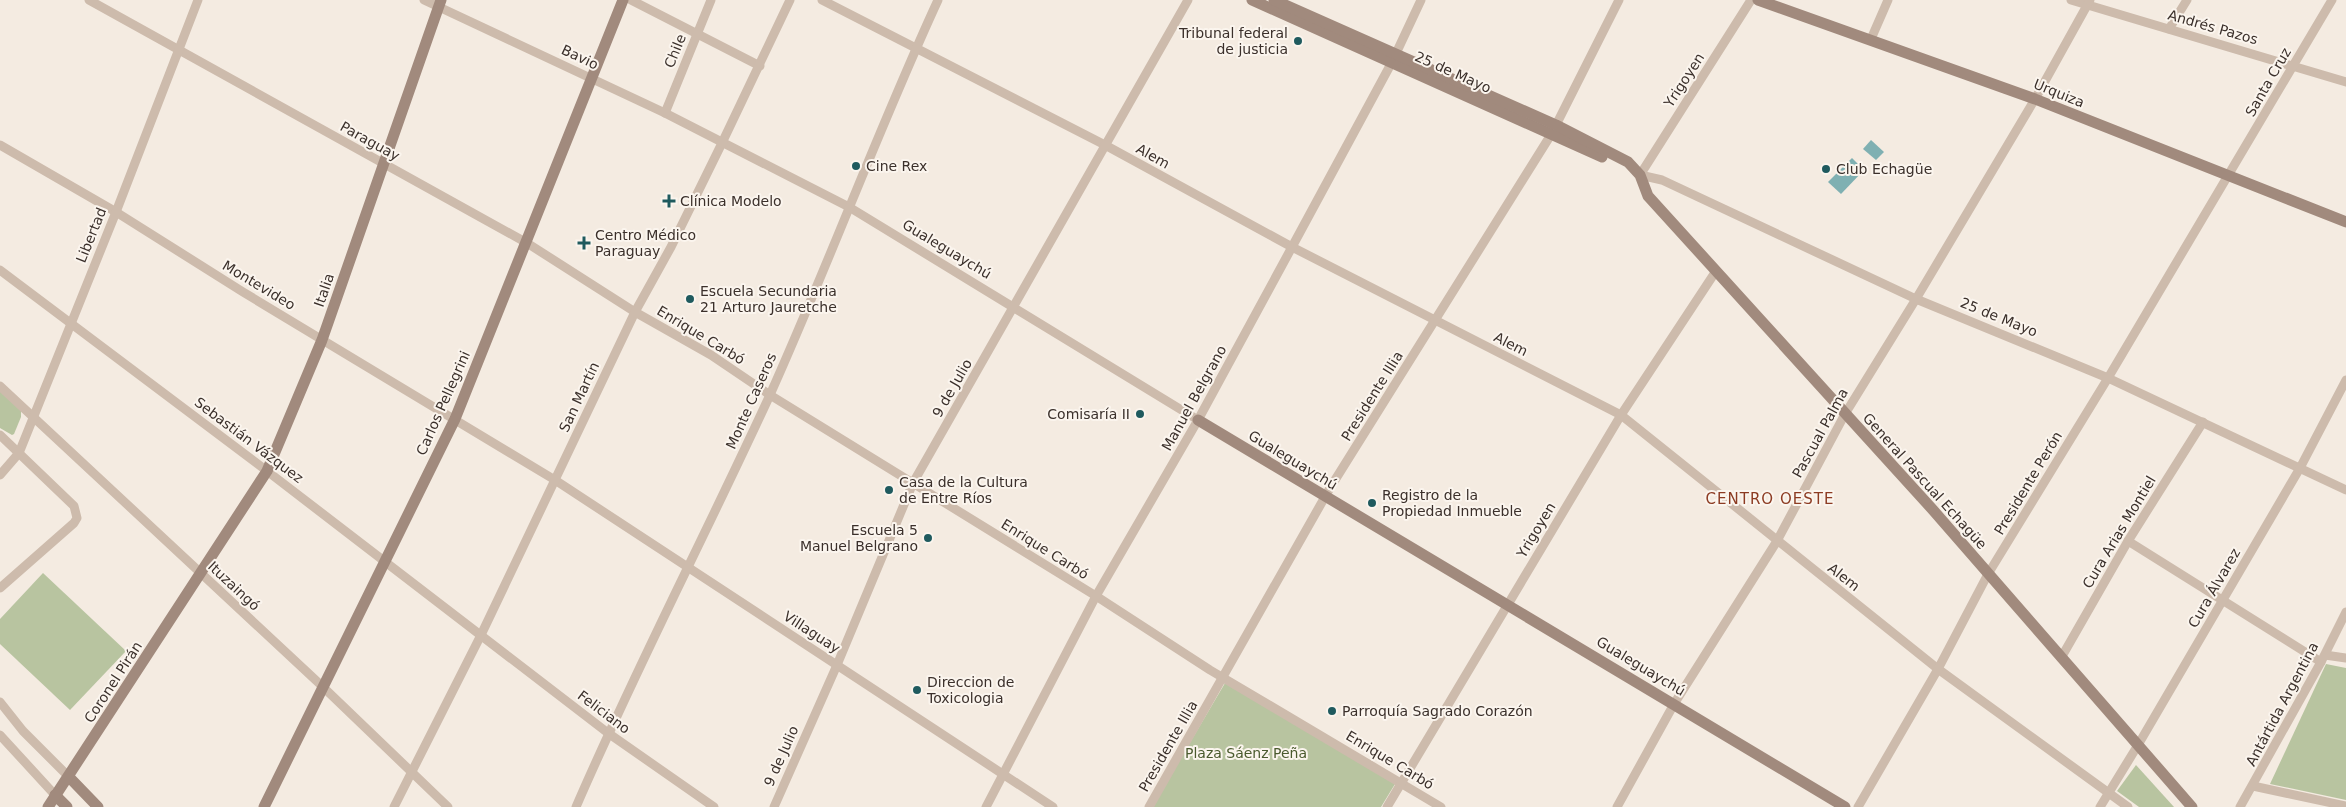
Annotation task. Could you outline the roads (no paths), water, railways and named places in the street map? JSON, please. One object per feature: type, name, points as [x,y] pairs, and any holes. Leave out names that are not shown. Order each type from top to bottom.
[{"type":"street","name":"Paraguay","points":[[89,0],[527,243],[635,312]]},
{"type":"street","name":"Libertad","points":[[0,475],[19,453],[116,212],[177,50],[198,0]]},
{"type":"street","name":"Bavio","points":[[424,0],[439,3],[665,113],[722,143]]},
{"type":"street","name":"Carlos Pellegrini","points":[[264,807],[455,419],[527,243],[622,0]]},
{"type":"street","points":[[631,0],[760,66]]},
{"type":"street","name":"Chile","points":[[665,113],[711,0]]},
{"type":"street","name":"San Martín","points":[[394,807],[480,635],[635,312],[671,247],[760,66],[790,0]]},
{"type":"street","name":"Alem","points":[[822,0],[1105,145],[1292,247],[1620,415],[1938,669],[2128,807]]},
{"type":"street","name":"Monte Caseros","points":[[576,807],[608,733],[689,569],[770,394],[916,47],[938,0]]},
{"type":"street","name":"9 de Julio","points":[[774,807],[838,665],[913,483],[1188,0]]},
{"type":"street","name":"25 de Mayo","points":[[1252,0],[1393,57]]},
{"type":"street","name":"25 de Mayo","points":[[1274,0],[1393,57],[1554,129],[1640,174],[1662,180],[1916,299],[2108,378],[2346,490]]},
{"type":"street","name":"Manuel Belgrano","points":[[986,807],[1096,596],[1198,420],[1292,247],[1393,57],[1420,0]]},
{"type":"street","name":"Presidente Illia","points":[[1149,807],[1326,498],[1554,129],[1619,0]]},
{"type":"street","name":"Yrigoyen","points":[[1640,174],[1751,0]]},
{"type":"street","name":"Urquiza","points":[[1758,0],[2035,99],[2228,177],[2346,222]]},
{"type":"street","points":[[1870,39],[1888,0]]},
{"type":"street","name":"Andrés Pazos","points":[[2071,0],[2089,2],[2169,29],[2346,82]]},
{"type":"street","points":[[2169,29],[2187,0]]},
{"type":"street","name":"Santa Cruz","points":[[2228,177],[2332,0]]},
{"type":"street","name":"Pascual Palma","points":[[1617,807],[1674,704],[1777,541],[1845,414],[2035,99],[2089,2]]},
{"type":"street","name":"Italia","points":[[201,574],[267,471],[322,340],[439,3]]},
{"type":"street","name":"Gualeguaychú","points":[[722,143],[849,207],[1326,498],[1507,604],[1845,807]]},
{"type":"street","name":"Montevideo","points":[[0,145],[116,212],[322,340],[555,480]]},
{"type":"street","name":"General Pascual Echagüe","points":[[1640,174],[1648,196],[1933,510],[2192,807]]},
{"type":"street","name":"Presidente Perón","points":[[1858,807],[1938,669],[1988,574],[2228,177]]},
{"type":"street","name":"Sebastián Vázquez","points":[[0,270],[267,471],[480,635]]},
{"type":"street","name":"Yrigoyen","points":[[1387,807],[1620,415],[1716,271]]},
{"type":"street","name":"Enrique Carbó","points":[[635,312],[711,355],[770,394],[1096,596],[1222,677],[1441,807]]},
{"type":"street","name":"Cura Álvarez","points":[[2100,807],[2300,468],[2346,380]]},
{"type":"street","name":"Ituzaingó","points":[[0,386],[322,686],[448,807]]},
{"type":"street","name":"Cura Arias Montiel","points":[[2061,658],[2128,541],[2203,422]]},
{"type":"street","points":[[0,435],[74,506],[77,518],[74,523],[0,588]]},
{"type":"street","name":"Villaguay","points":[[555,480],[1053,807]]},
{"type":"street","points":[[2128,541],[2323,659],[2346,658]]},
{"type":"street","name":"Coronel Pirán","points":[[48,807],[201,574]]},
{"type":"street","name":"Antártida Argentina","points":[[2240,807],[2323,659],[2346,612]]},
{"type":"street","name":"Feliciano","points":[[480,635],[608,733],[714,807]]},
{"type":"street","points":[[0,702],[23,731],[98,807]]},
{"type":"street","points":[[0,735],[67,807]]},
{"type":"street","points":[[2253,786],[2346,806]]},
{"type":"water","points":[[1871,140],[1884,152],[1876,160],[1863,149]]},
{"type":"water","points":[[1852,158],[1864,170],[1841,194],[1828,182]]},
{"type":"place","name":"Tribunal federal de justicia","points":[[1298,41]]},
{"type":"place","name":"Cine Rex","points":[[856,166]]},
{"type":"place","name":"Club Echagüe","points":[[1826,169]]},
{"type":"place","name":"Clínica Modelo","points":[[669,201]]},
{"type":"place","name":"Centro Médico Paraguay","points":[[584,243]]},
{"type":"place","name":"Escuela Secundaria 21 Arturo Jauretche","points":[[690,299]]},
{"type":"place","name":"Comisaría II","points":[[1140,414]]},
{"type":"place","name":"Casa de la Cultura de Entre Ríos","points":[[889,490]]},
{"type":"place","name":"Registro de la Propiedad Inmueble","points":[[1372,503]]},
{"type":"place","name":"Escuela 5 Manuel Belgrano","points":[[928,538]]},
{"type":"place","name":"Direccion de Toxicologia","points":[[917,690]]},
{"type":"place","name":"Parroquía Sagrado Corazón","points":[[1332,711]]},
{"type":"district","name":"CENTRO OESTE","points":[[1770,499]]},
{"type":"park label","name":"Plaza Sáenz Peña","points":[[1246,753]]}]
